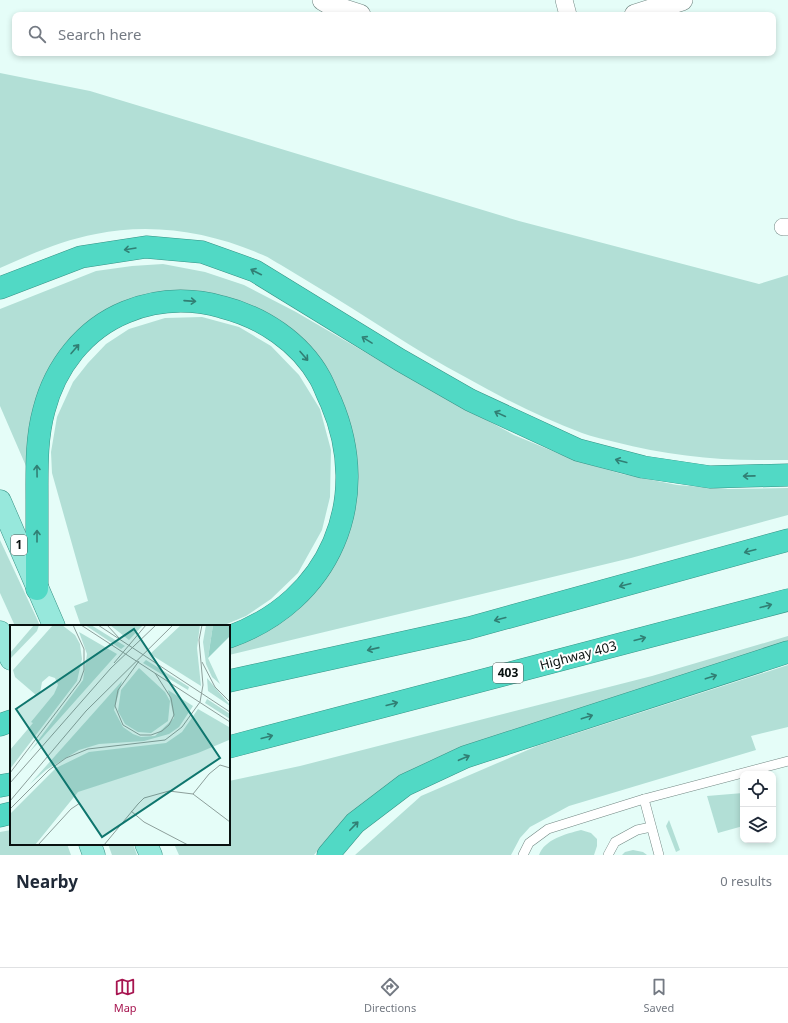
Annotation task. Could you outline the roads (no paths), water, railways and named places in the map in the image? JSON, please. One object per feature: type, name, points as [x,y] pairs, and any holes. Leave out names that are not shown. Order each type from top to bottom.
[{"type":"highway","points":[[0,288],[81,258],[146,247],[202,252],[255,271],[400,360],[470,400],[578,450],[644,467],[710,477],[788,475]]},
{"type":"highway","points":[[37,589],[38,441],[44,409],[50,390],[66,360],[81,342],[93,331],[116,317],[136,308],[167,301],[200,302],[221,306],[247,315],[262,323],[289,341],[312,365],[321,379],[336,414],[346,452],[347,475],[346,498],[342,520],[334,542],[324,562],[311,581],[296,598],[278,613],[259,625],[230,637]]},
{"type":"highway","points":[[230,681],[469,628],[788,540]]},
{"type":"highway","name":"Highway 403","points":[[230,747],[788,600]]},
{"type":"highway","points":[[328,855],[355,823],[405,785],[465,757],[788,652]]},
{"type":"highway","points":[[0,725],[10,722]]},
{"type":"highway","points":[[0,786],[10,784]]},
{"type":"highway","points":[[0,816],[10,813]]},
{"type":"main road","name":"1","points":[[0,501],[54,625]]},
{"type":"main road","points":[[0,632],[10,657]]},
{"type":"main road","points":[[90,845],[94,855]]},
{"type":"main road","points":[[146,845],[151,855]]},
{"type":"street","points":[[323,0],[335,7],[351,12]]},
{"type":"street","points":[[564,0],[567,12]]},
{"type":"street","points":[[644,12],[682,0]]},
{"type":"lane","points":[[523,855],[529,843],[548,829],[644,799],[788,761]]},
{"type":"lane","points":[[644,799],[659,855]]},
{"type":"lane","points":[[608,855],[615,842],[637,830],[651,827]]}]
